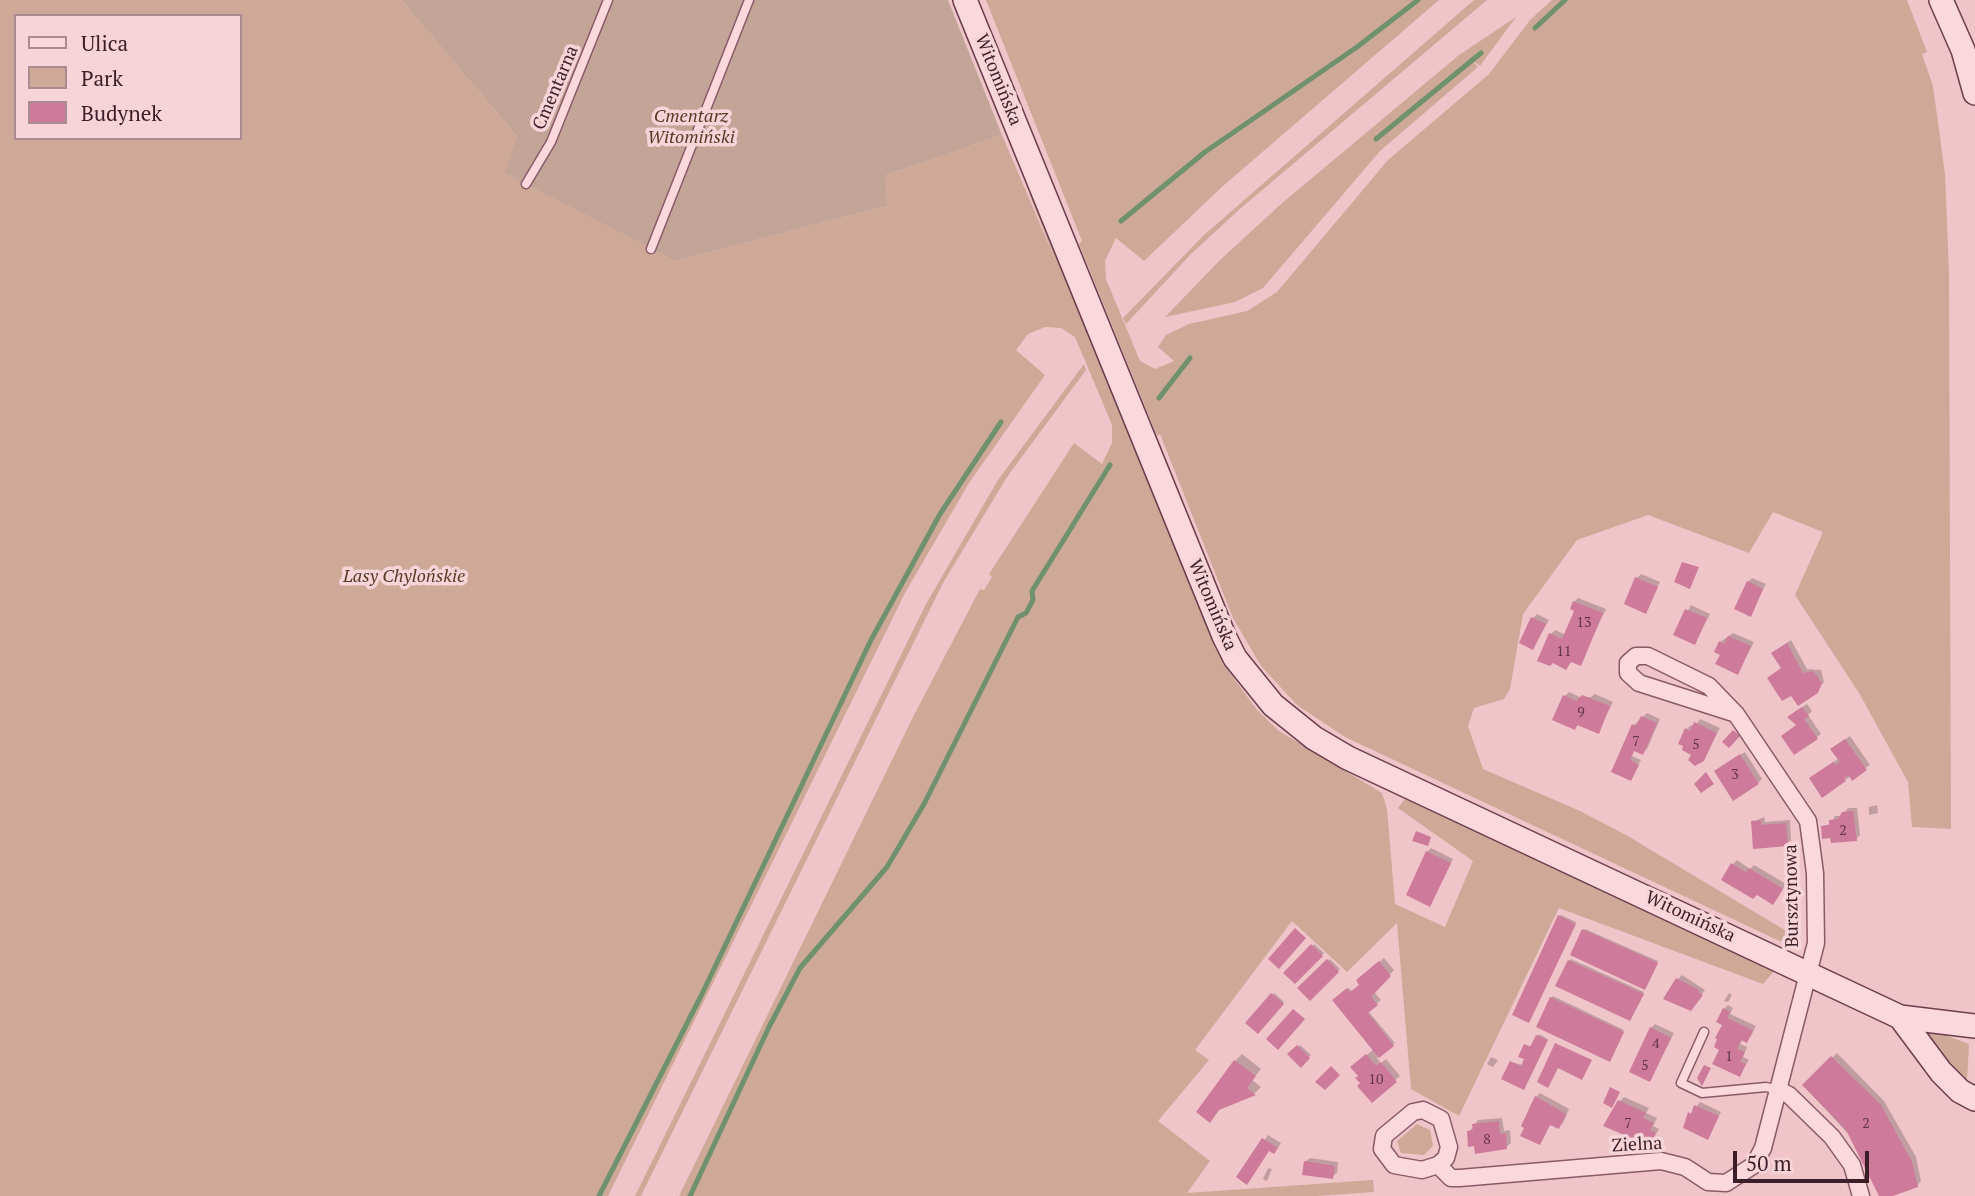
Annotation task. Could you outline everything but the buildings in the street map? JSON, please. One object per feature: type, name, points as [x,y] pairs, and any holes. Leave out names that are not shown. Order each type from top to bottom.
[{"type":"street","name":"Witomińska","points":[[965,0],[1218,623],[1235,658],[1257,688],[1294,724],[1348,758],[1900,1017],[1975,1026]]},
{"type":"street","points":[[1941,0],[1963,50],[1975,93]]},
{"type":"street","name":"Bursztynowa","points":[[1737,715],[1639,682],[1628,673],[1628,663],[1636,656],[1648,656],[1709,686],[1737,715],[1808,821],[1815,873],[1816,943],[1808,972]]},
{"type":"street","name":"Zielna","points":[[1438,1165],[1444,1173],[1460,1178],[1661,1161],[1685,1167],[1708,1181],[1726,1183],[1754,1165],[1763,1148],[1808,972]]},
{"type":"street","name":"Witomińska","points":[[1900,1017],[1941,1072],[1960,1091],[1975,1099]]},
{"type":"street","points":[[1779,1090],[1789,1094],[1832,1137],[1852,1165],[1861,1196]]},
{"type":"street","name":"Zielna","points":[[1413,1112],[1431,1112],[1441,1119],[1449,1147],[1446,1158],[1438,1165],[1413,1170],[1394,1165],[1382,1149],[1384,1136],[1413,1112]]},
{"type":"lane","name":"Cmentarna","points":[[526,184],[551,142],[608,0]]},
{"type":"lane","points":[[651,249],[749,0]]},
{"type":"lane","points":[[1704,1032],[1681,1083],[1702,1093],[1766,1087],[1779,1090]]},
{"type":"green space","name":"Lasy Chylońskie","points":[[0,0],[401,0],[517,136],[506,173],[675,261],[887,206],[886,175],[1002,135],[1057,264],[1029,193],[1035,196],[1193,585],[1190,586],[1225,666],[1257,710],[1279,731],[1382,793],[1387,809],[1395,904],[1445,927],[1473,861],[1398,808],[1405,799],[1775,970],[1763,984],[1559,908],[1459,1116],[1411,1089],[1397,923],[1347,972],[1292,921],[1195,1050],[1209,1060],[1158,1121],[1210,1161],[1187,1193],[1373,1180],[1374,1192],[1317,1196],[679,1196],[914,715],[980,589],[984,590],[992,577],[989,574],[1074,443],[1102,464],[1112,443],[1112,425],[1075,337],[1061,328],[1045,327],[1028,334],[1016,350],[1045,375],[969,483],[905,593],[608,1196],[0,1196]]},
{"type":"green space","name":"Cmentarz Witomiński","points":[[401,0],[948,0],[1002,135],[886,175],[887,206],[675,261],[505,173],[517,136]]},
{"type":"green space","points":[[986,0],[1439,0],[1223,186],[1144,261],[1116,238],[1105,261],[1106,279],[1140,361],[1155,369],[1174,361],[1158,347],[1166,335],[1189,324],[1247,311],[1277,292],[1388,160],[1489,74],[1530,20],[1552,0],[1907,0],[1927,52],[1922,54],[1933,86],[1945,174],[1949,272],[1951,829],[1912,827],[1908,782],[1859,693],[1795,595],[1823,532],[1773,512],[1749,553],[1648,515],[1577,540],[1523,614],[1510,689],[1504,699],[1474,708],[1468,726],[1483,769],[1580,811],[1626,835],[1793,935],[1788,945],[1345,737],[1297,705],[1261,666],[1233,618],[1160,434],[1157,436],[1079,244],[1082,241]]},
{"type":"green space","points":[[1474,0],[1487,0],[1241,208],[1191,254],[1126,324],[1123,318],[1204,235]]},
{"type":"green space","points":[[1516,17],[1480,66],[1472,60],[1478,67],[1380,151],[1263,288],[1235,302],[1165,317],[1220,260],[1281,204],[1459,55]]},
{"type":"green space","points":[[1084,364],[1086,370],[1007,477],[943,583],[641,1196],[635,1196],[926,604],[998,480]]},
{"type":"green space","points":[[1928,1029],[1969,1044],[1967,1081],[1926,1038]]},
{"type":"green space","points":[[1417,1124],[1430,1130],[1433,1146],[1424,1155],[1401,1153],[1397,1141]]},
{"type":"waterway","points":[[1121,221],[1205,152],[1357,47],[1418,0]]},
{"type":"waterway","points":[[1535,28],[1565,0]]},
{"type":"waterway","points":[[1376,139],[1481,53]]},
{"type":"waterway","points":[[1159,398],[1190,358]]},
{"type":"waterway","points":[[599,1196],[702,994],[871,640],[940,514],[1001,422]]},
{"type":"waterway","points":[[690,1196],[769,1027],[800,968],[887,867],[924,804],[1018,617],[1026,613],[1033,600],[1032,591],[1110,465]]}]
